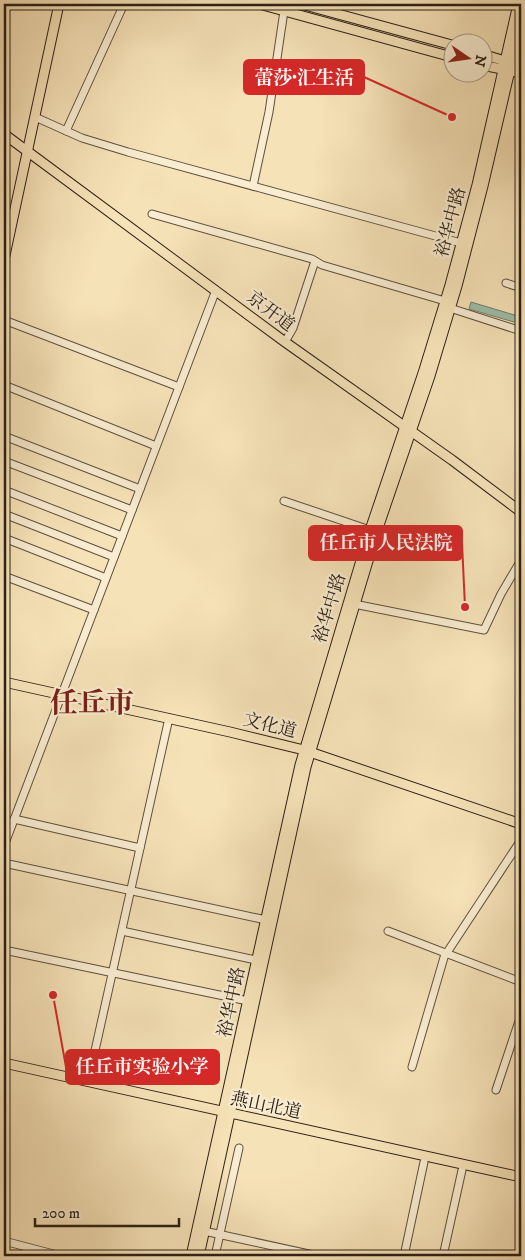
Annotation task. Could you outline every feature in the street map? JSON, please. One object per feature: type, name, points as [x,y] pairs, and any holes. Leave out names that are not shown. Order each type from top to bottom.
[{"type":"main road","points":[[4,260],[59,4]]},
{"type":"main road","points":[[258,4],[442,54]]},
{"type":"main road","points":[[302,4],[442,43]]},
{"type":"main road","points":[[511,66],[518,4]]},
{"type":"main road","points":[[511,66],[521,23]]},
{"type":"main road","points":[[492,58],[511,66],[521,73]]},
{"type":"main road","points":[[492,65],[511,66]]},
{"type":"main road","name":"裕华中路","points":[[448,304],[461,243],[511,66]]},
{"type":"main road","name":"裕华中路","points":[[226,1116],[307,751],[448,304],[483,186],[511,66]]},
{"type":"main road","name":"京开道","points":[[4,134],[285,342],[521,512]]},
{"type":"main road","name":"裕华中路","points":[[226,1116],[256,960],[307,751],[370,530],[408,429]]},
{"type":"main road","name":"文化道","points":[[4,682],[169,718],[307,751],[521,824]]},
{"type":"main road","name":"燕山北道","points":[[4,1064],[521,1183]]},
{"type":"main road","name":"燕山北道","points":[[4,1069],[521,1178]]},
{"type":"main road","points":[[199,1256],[226,1116]]},
{"type":"main road","points":[[191,1256],[226,1116]]},
{"type":"street","points":[[66,131],[124,4]]},
{"type":"street","points":[[253,186],[269,112],[284,11]]},
{"type":"street","points":[[35,117],[82,138],[128,152],[461,243]]},
{"type":"street","points":[[152,214],[315,261],[322,265],[448,304],[521,331]]},
{"type":"street","points":[[285,342],[295,323],[315,261]]},
{"type":"street","points":[[506,284],[521,288]]},
{"type":"street","points":[[4,846],[216,290]]},
{"type":"street","points":[[4,320],[179,387]]},
{"type":"street","points":[[4,386],[156,446]]},
{"type":"street","points":[[4,436],[140,489]]},
{"type":"street","points":[[4,461],[132,510]]},
{"type":"street","points":[[4,490],[122,536]]},
{"type":"street","points":[[284,501],[370,530]]},
{"type":"street","points":[[4,514],[114,557]]},
{"type":"street","points":[[4,538],[106,578]]},
{"type":"street","points":[[354,604],[484,630],[501,594],[521,560]]},
{"type":"street","points":[[4,576],[94,610]]},
{"type":"street","points":[[88,1082],[169,718]]},
{"type":"street","points":[[14,820],[140,848]]},
{"type":"street","points":[[412,1067],[445,954],[521,840]]},
{"type":"street","points":[[4,862],[266,920]]},
{"type":"street","points":[[122,931],[256,960]]},
{"type":"street","points":[[388,931],[521,982]]},
{"type":"street","points":[[4,950],[248,1001]]},
{"type":"street","points":[[496,1090],[521,1015]]},
{"type":"street","points":[[215,1256],[239,1148]]},
{"type":"street","points":[[404,1256],[424,1162]]},
{"type":"street","points":[[443,1256],[462,1170]]},
{"type":"street","points":[[204,1231],[294,1253],[318,1256]]},
{"type":"street","points":[[4,1241],[61,1256]]},
{"type":"shaded area","points":[[471,302],[521,317],[521,324],[469,309]]},
{"type":"place","name":"蕾莎·汇生活","points":[[452,117]]},
{"type":"place","name":"任丘市人民法院","points":[[465,607]]},
{"type":"place","name":"任丘市实验小学","points":[[53,995]]},
{"type":"district","name":"任丘市","points":[[92,702]]}]
